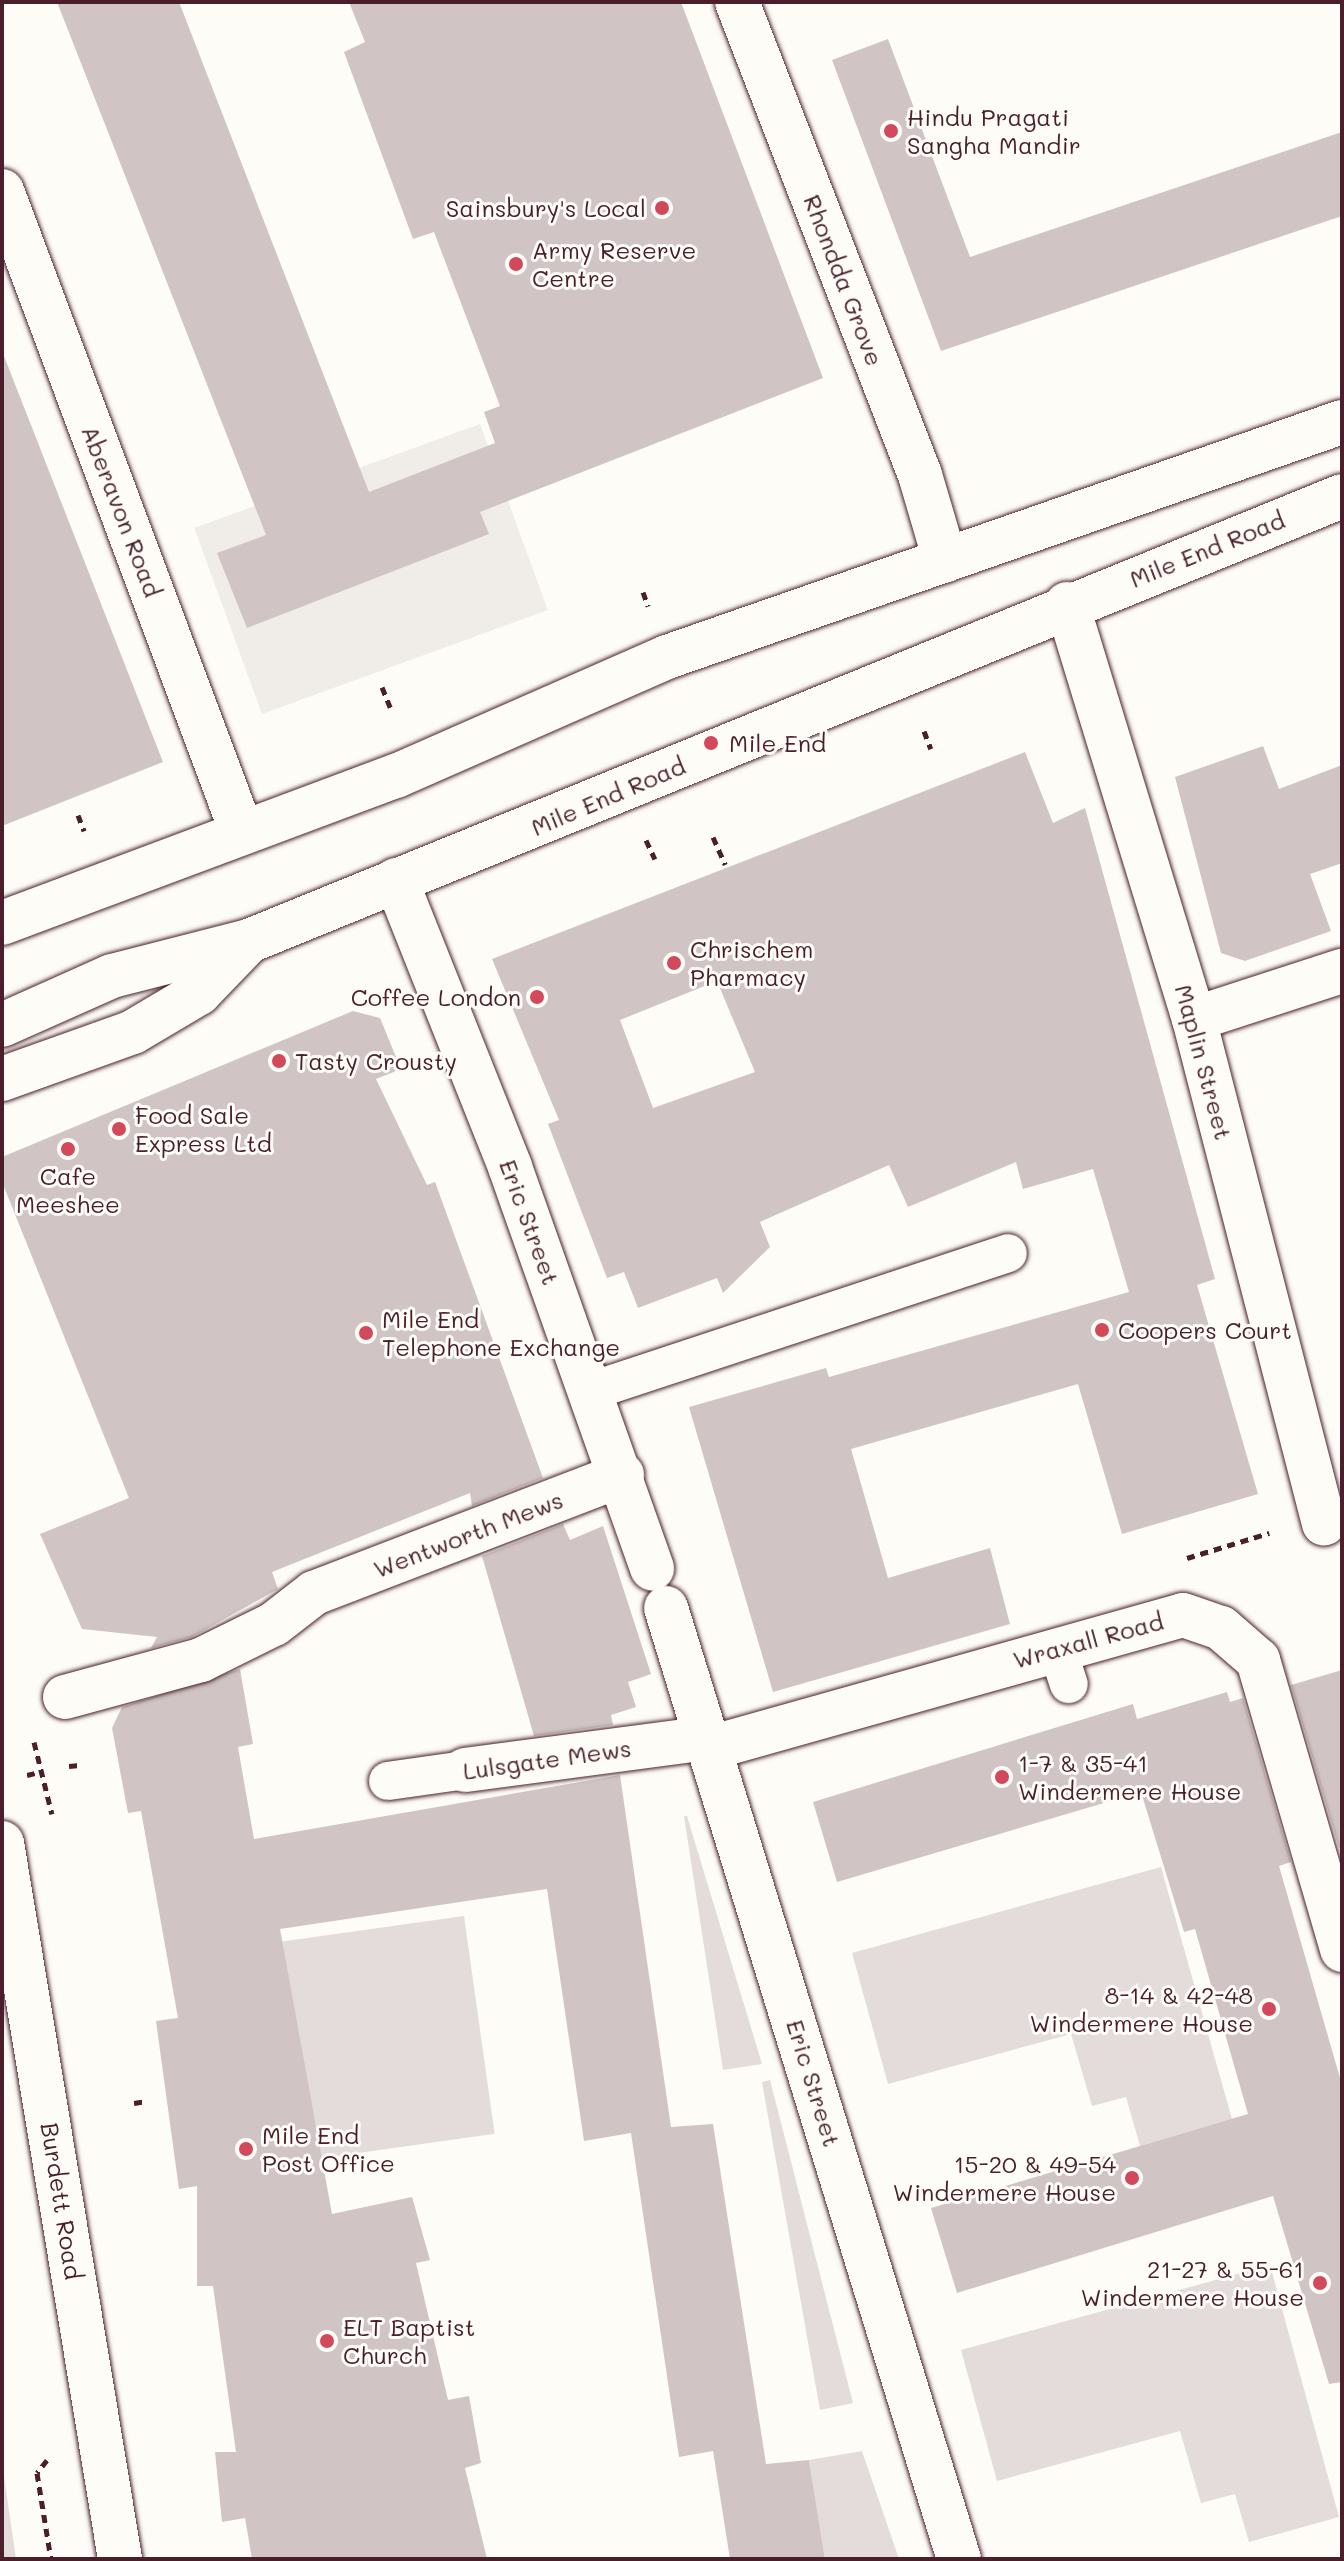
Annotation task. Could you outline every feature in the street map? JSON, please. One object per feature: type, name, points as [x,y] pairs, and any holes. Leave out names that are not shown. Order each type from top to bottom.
[{"type":"main road","name":"Rhondda Grove","points":[[737,2],[920,475],[945,560]]},
{"type":"main road","name":"Aberavon Road","points":[[2,191],[241,830]]},
{"type":"main road","points":[[2,923],[241,830],[396,776],[667,657],[1342,422]]},
{"type":"main road","name":"Mile End Road","points":[[2,1025],[112,976],[249,941],[1067,604],[1342,496]]},
{"type":"main road","name":"Maplin Street","points":[[1067,604],[1194,1019],[1324,1524]]},
{"type":"main road","name":"Eric Street","points":[[396,880],[622,1475],[708,1743],[959,2559]]},
{"type":"main road","points":[[2,1079],[133,1032],[199,993],[249,941]]},
{"type":"main road","points":[[1194,1019],[1342,971]]},
{"type":"main road","name":"Wentworth Mews","points":[[65,1697],[201,1660],[274,1624],[314,1595],[622,1475]]},
{"type":"main road","name":"Wraxall Road","points":[[708,1743],[1063,1666],[1183,1615],[1221,1628],[1258,1660],[1342,1950]]},
{"type":"main road","name":"Lulsgate Mews","points":[[465,1770],[708,1743]]},
{"type":"main road","name":"Burdett Road","points":[[2,1843],[120,2559]]},
{"type":"lane","points":[[591,1391],[1008,1253]]},
{"type":"lane","name":"Lulsgate Mews","points":[[388,1781],[465,1770]]},
{"type":"path","points":[[382,687],[390,707]]},
{"type":"path","points":[[924,731],[931,749]]},
{"type":"path","points":[[78,815],[84,831]]},
{"type":"path","points":[[713,837],[725,864]]},
{"type":"path","points":[[646,840],[655,859]]},
{"type":"path","points":[[1175,1561],[1290,1526],[1324,1524]]},
{"type":"path","points":[[32,1732],[53,1818]]},
{"type":"path","points":[[69,1766],[80,1765]]},
{"type":"path","points":[[27,1775],[35,1773]]},
{"type":"path","points":[[134,2103],[147,2101]]},
{"type":"path","points":[[37,2473],[51,2559]]},
{"type":"shaded area","points":[[480,424],[548,610],[262,714],[194,528]]},
{"type":"shaded area","points":[[684,1816],[687,1816],[762,2064],[723,2070]]},
{"type":"shaded area","points":[[1161,1867],[1232,2119],[1140,2146],[1126,2097],[1092,2106],[1071,2034],[888,2084],[852,1953]]},
{"type":"shaded area","points":[[464,1916],[495,2134],[299,2161],[268,1944]]},
{"type":"shaded area","points":[[770,2080],[853,2403],[820,2410],[762,2082]]},
{"type":"shaded area","points":[[1270,2265],[1339,2517],[1249,2542],[1235,2494],[1201,2503],[1180,2431],[997,2481],[961,2350]]},
{"type":"shaded area","points":[[862,2451],[899,2559],[825,2559],[809,2460]]},
{"type":"shaded area","points":[[2,2463],[16,2559],[2,2559]]},
{"type":"building","points":[[57,2],[179,2],[369,492],[495,443],[484,412],[500,406],[434,232],[413,239],[344,52],[365,42],[349,2],[681,2],[823,378],[480,512],[489,534],[247,628],[217,553],[266,535]]},
{"type":"building","points":[[888,39],[970,257],[1342,132],[1342,216],[941,351],[832,60]]},
{"type":"building","points":[[2,351],[163,762],[2,826]]},
{"type":"building","points":[[1263,746],[1279,789],[1342,765],[1342,863],[1310,874],[1331,931],[1245,961],[1221,953],[1175,777]]},
{"type":"building","points":[[1025,752],[1053,823],[1085,808],[1215,1279],[1197,1285],[1258,1494],[1122,1534],[1078,1384],[851,1449],[888,1578],[990,1548],[1010,1624],[773,1692],[689,1407],[826,1368],[829,1377],[1129,1292],[1093,1169],[1023,1189],[1016,1162],[908,1207],[889,1165],[760,1222],[770,1247],[723,1293],[717,1278],[638,1308],[624,1272],[607,1278],[548,1124],[559,1120],[492,959]],"holes":[[[717,981],[755,1072],[653,1108],[620,1020]]]},
{"type":"building","points":[[353,1011],[380,1018],[401,1069],[376,1079],[427,1185],[435,1182],[543,1478],[472,1506],[470,1493],[272,1572],[278,1589],[192,1637],[151,1648],[157,1637],[82,1629],[40,1534],[129,1498],[2,1182],[2,1157]]},
{"type":"building","points":[[563,1524],[570,1540],[603,1526],[651,1674],[628,1682],[636,1707],[611,1715],[613,1725],[534,1736],[482,1556]]},
{"type":"building","points":[[240,1669],[253,1744],[238,1747],[254,1839],[620,1775],[671,2127],[713,2124],[766,2464],[809,2460],[825,2559],[730,2559],[713,2451],[679,2457],[631,2133],[584,2141],[547,1889],[280,1929],[332,2214],[412,2197],[430,2260],[416,2263],[448,2400],[469,2396],[481,2463],[465,2468],[487,2559],[252,2559],[245,2518],[222,2522],[215,2452],[236,2452],[213,2286],[197,2286],[197,2186],[179,2189],[156,2021],[178,2018],[141,1811],[128,1813],[112,1728],[122,1707]]},
{"type":"building","points":[[1342,1670],[1342,1847],[1339,1848],[1291,1685]]},
{"type":"building","points":[[1227,1692],[1230,1702],[1243,1698],[1291,1862],[1279,1866],[1342,2085],[1342,2382],[1329,2384],[1273,2196],[957,2293],[931,2208],[1248,2114],[1195,1929],[1184,1932],[1141,1792],[837,1882],[813,1802],[1133,1704],[1137,1719]]},
{"type":"place","name":"Hindu Pragati Sangha Mandir","points":[[891,131]]},
{"type":"place","name":"Sainsbury's Local","points":[[662,208]]},
{"type":"place","name":"Army Reserve Centre","points":[[516,264]]},
{"type":"place","name":"Mile End","points":[[711,743]]},
{"type":"place","name":"Chrischem Pharmacy","points":[[674,963]]},
{"type":"place","name":"Coffee London","points":[[537,997]]},
{"type":"place","name":"Tasty Crousty","points":[[279,1061]]},
{"type":"place","name":"Food Sale Express Ltd","points":[[119,1129]]},
{"type":"place","name":"Cafe Meeshee","points":[[68,1149]]},
{"type":"place","name":"Coopers Court","points":[[1102,1330]]},
{"type":"place","name":"Mile End Telephone Exchange","points":[[366,1333]]},
{"type":"place","name":"1-7 & 35-41 Windermere House","points":[[1002,1777]]},
{"type":"place","name":"8-14 & 42-48 Windermere House","points":[[1269,2009]]},
{"type":"place","name":"Mile End Post Office","points":[[246,2149]]},
{"type":"place","name":"15-20 & 49-54 Windermere House","points":[[1132,2178]]},
{"type":"place","name":"21-27 & 55-61 Windermere House","points":[[1320,2283]]},
{"type":"place","name":"ELT Baptist Church","points":[[327,2341]]}]
